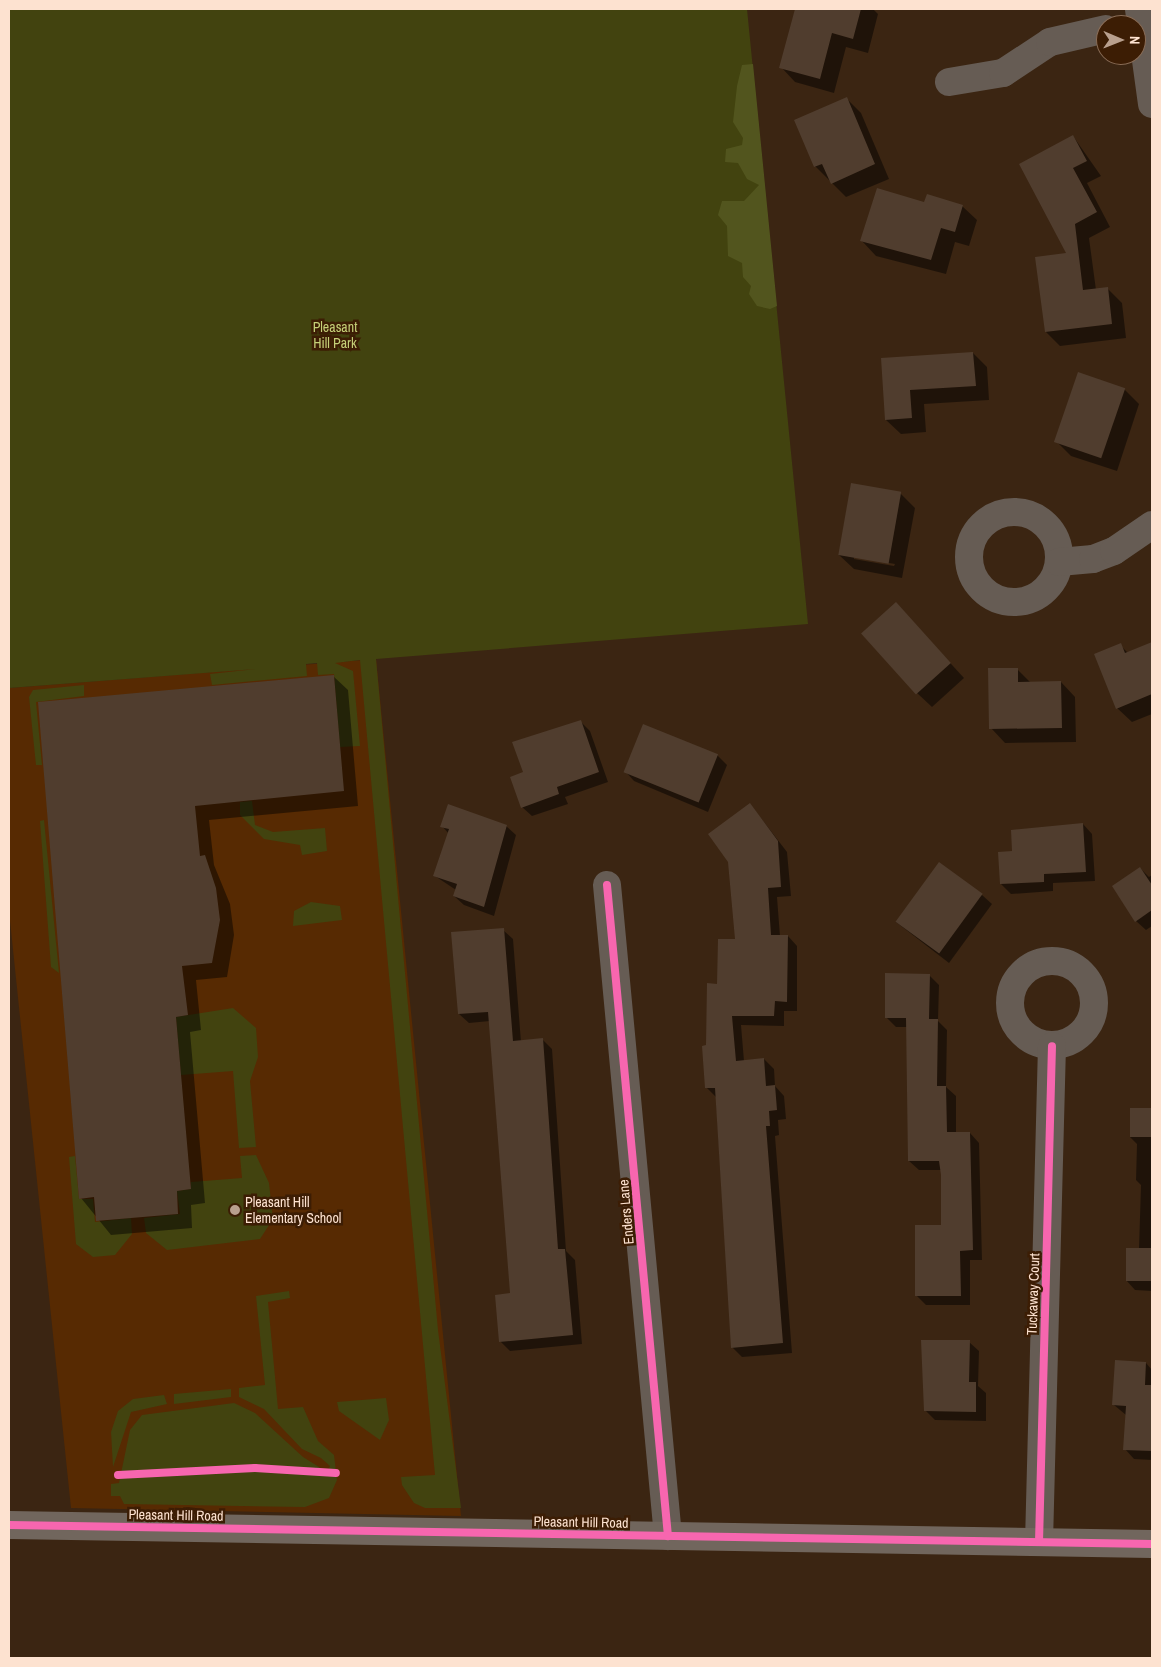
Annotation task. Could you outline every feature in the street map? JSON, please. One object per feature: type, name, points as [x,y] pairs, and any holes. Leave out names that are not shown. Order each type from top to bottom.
[{"type":"street","points":[[949,82],[1003,73],[1020,66],[1050,42],[1096,31]]},
{"type":"street","points":[[1146,65],[1152,104]]},
{"type":"street","points":[[1060,562],[1093,559],[1114,551],[1152,525]]},
{"type":"street","name":"Enders Lane","points":[[608,885],[668,1536]]},
{"type":"street","name":"Tuckaway Court","points":[[1039,1542],[1052,1046]]},
{"type":"street","name":"Pleasant Hill Road","points":[[9,1525],[1152,1544]]},
{"type":"shaded area","name":"Pleasant Hill Elementary School","points":[[376,659],[461,1516],[71,1508],[9,911],[9,688]]},
{"type":"green space","name":"Pleasant Hill Park","points":[[9,9],[747,9],[808,624],[376,659],[438,1330],[461,1508],[425,1508],[414,1503],[402,1485],[401,1477],[435,1475],[360,660],[335,663],[353,671],[360,746],[340,747],[334,674],[318,675],[317,663],[306,664],[307,676],[212,685],[210,674],[257,669],[9,688]]},
{"type":"green space","points":[[753,64],[777,306],[770,309],[757,306],[749,294],[751,286],[743,277],[742,263],[728,256],[727,226],[718,215],[722,201],[744,201],[759,185],[747,179],[738,163],[725,162],[726,149],[742,145],[743,138],[733,122],[737,86],[742,65]]},
{"type":"green space","points":[[84,685],[84,696],[36,702],[42,765],[36,765],[29,697],[33,690]]},
{"type":"green space","points":[[252,801],[255,825],[273,832],[325,828],[327,851],[302,855],[300,845],[264,839],[240,815],[240,802]]},
{"type":"green space","points":[[44,820],[59,973],[51,967],[40,821]]},
{"type":"green space","points":[[311,902],[340,906],[342,920],[293,926],[294,911]]},
{"type":"green space","points":[[233,1008],[256,1028],[258,1057],[250,1081],[256,1147],[239,1148],[233,1071],[181,1075],[176,1017]]},
{"type":"green space","points":[[256,1155],[269,1183],[273,1219],[260,1239],[167,1250],[146,1233],[144,1218],[180,1214],[177,1191],[191,1189],[191,1182],[242,1178],[240,1156]]},
{"type":"green space","points":[[75,1156],[79,1199],[93,1199],[95,1222],[131,1218],[132,1234],[115,1255],[93,1257],[76,1244],[69,1157]]},
{"type":"green space","points":[[289,1291],[290,1298],[268,1302],[278,1409],[303,1407],[318,1441],[334,1455],[337,1480],[329,1498],[305,1507],[124,1504],[120,1496],[111,1496],[111,1484],[119,1483],[130,1430],[142,1415],[234,1403],[255,1413],[303,1457],[327,1472],[330,1466],[321,1458],[302,1449],[264,1409],[239,1397],[239,1388],[265,1385],[256,1296]]},
{"type":"green space","points":[[231,1389],[231,1397],[174,1404],[174,1394]]},
{"type":"green space","points":[[164,1395],[167,1404],[131,1412],[113,1467],[111,1432],[118,1411],[133,1399]]},
{"type":"green space","points":[[386,1398],[389,1420],[380,1440],[339,1411],[337,1402]]},
{"type":"building","points":[[795,9],[861,9],[853,39],[832,33],[820,79],[779,68]]},
{"type":"building","points":[[847,97],[875,164],[831,184],[822,164],[814,167],[794,120]]},
{"type":"building","points":[[1073,135],[1087,161],[1073,168],[1097,212],[1075,224],[1083,290],[1108,287],[1112,324],[1045,332],[1035,257],[1066,253],[1019,164]]},
{"type":"building","points":[[877,188],[924,202],[927,194],[963,205],[955,232],[941,228],[931,260],[860,241]]},
{"type":"building","points":[[973,352],[976,386],[910,390],[912,418],[885,420],[881,358]]},
{"type":"building","points":[[1078,372],[1125,388],[1101,458],[1054,442]]},
{"type":"building","points":[[851,483],[901,492],[889,564],[838,555]]},
{"type":"building","points":[[896,602],[951,663],[916,694],[861,633]]},
{"type":"building","points":[[1152,642],[1152,694],[1116,709],[1094,654],[1121,643],[1125,653]]},
{"type":"building","points":[[988,668],[1018,668],[1018,682],[1061,681],[1062,728],[989,729]]},
{"type":"building","points":[[334,675],[344,791],[195,806],[200,856],[205,855],[216,888],[220,920],[212,963],[182,966],[188,1015],[176,1017],[191,1189],[177,1191],[178,1214],[96,1221],[94,1197],[79,1199],[38,702]]},
{"type":"building","points":[[581,720],[599,772],[557,787],[559,794],[521,808],[510,777],[523,772],[512,742]]},
{"type":"building","points":[[643,724],[718,754],[699,803],[624,772]]},
{"type":"building","points":[[750,803],[778,841],[781,887],[768,888],[771,935],[788,935],[787,1002],[775,1001],[774,1016],[732,1016],[736,1061],[764,1058],[766,1086],[775,1085],[777,1110],[769,1111],[770,1126],[766,1126],[783,1343],[731,1348],[715,1088],[705,1088],[702,1046],[706,1045],[707,983],[717,984],[718,939],[735,939],[728,862],[708,834]]},
{"type":"building","points":[[448,804],[507,825],[484,907],[453,896],[457,884],[433,876],[449,829],[440,827]]},
{"type":"building","points":[[1083,823],[1086,872],[1044,874],[1044,882],[1000,884],[998,852],[1012,851],[1011,830]]},
{"type":"building","points":[[939,862],[983,894],[939,954],[896,922]]},
{"type":"building","points":[[1140,867],[1152,885],[1152,910],[1135,922],[1112,886]]},
{"type":"building","points":[[504,928],[513,1041],[543,1038],[558,1249],[565,1249],[573,1335],[499,1342],[495,1295],[510,1293],[488,1012],[458,1014],[451,932]]},
{"type":"building","points":[[885,973],[930,974],[929,1019],[938,1019],[937,1086],[946,1086],[947,1132],[970,1132],[973,1250],[960,1251],[961,1296],[915,1296],[915,1225],[941,1225],[941,1175],[939,1161],[908,1161],[906,1018],[885,1018]]},
{"type":"building","points":[[1130,1108],[1152,1108],[1152,1137],[1130,1137]]},
{"type":"building","points":[[1126,1248],[1152,1248],[1152,1281],[1126,1281]]},
{"type":"building","points":[[921,1340],[970,1340],[969,1382],[976,1382],[976,1412],[924,1411]]},
{"type":"building","points":[[1115,1360],[1146,1362],[1145,1385],[1152,1385],[1152,1451],[1123,1450],[1126,1406],[1112,1405]]},
{"type":"cycle path","points":[[607,885],[668,1536]]},
{"type":"cycle path","points":[[1039,1542],[1052,1046]]},
{"type":"cycle path","points":[[118,1475],[255,1468],[336,1473]]},
{"type":"cycle path","points":[[9,1525],[1152,1544]]},
{"type":"place","name":"Pleasant Hill Elementary School","points":[[235,1210]]}]
